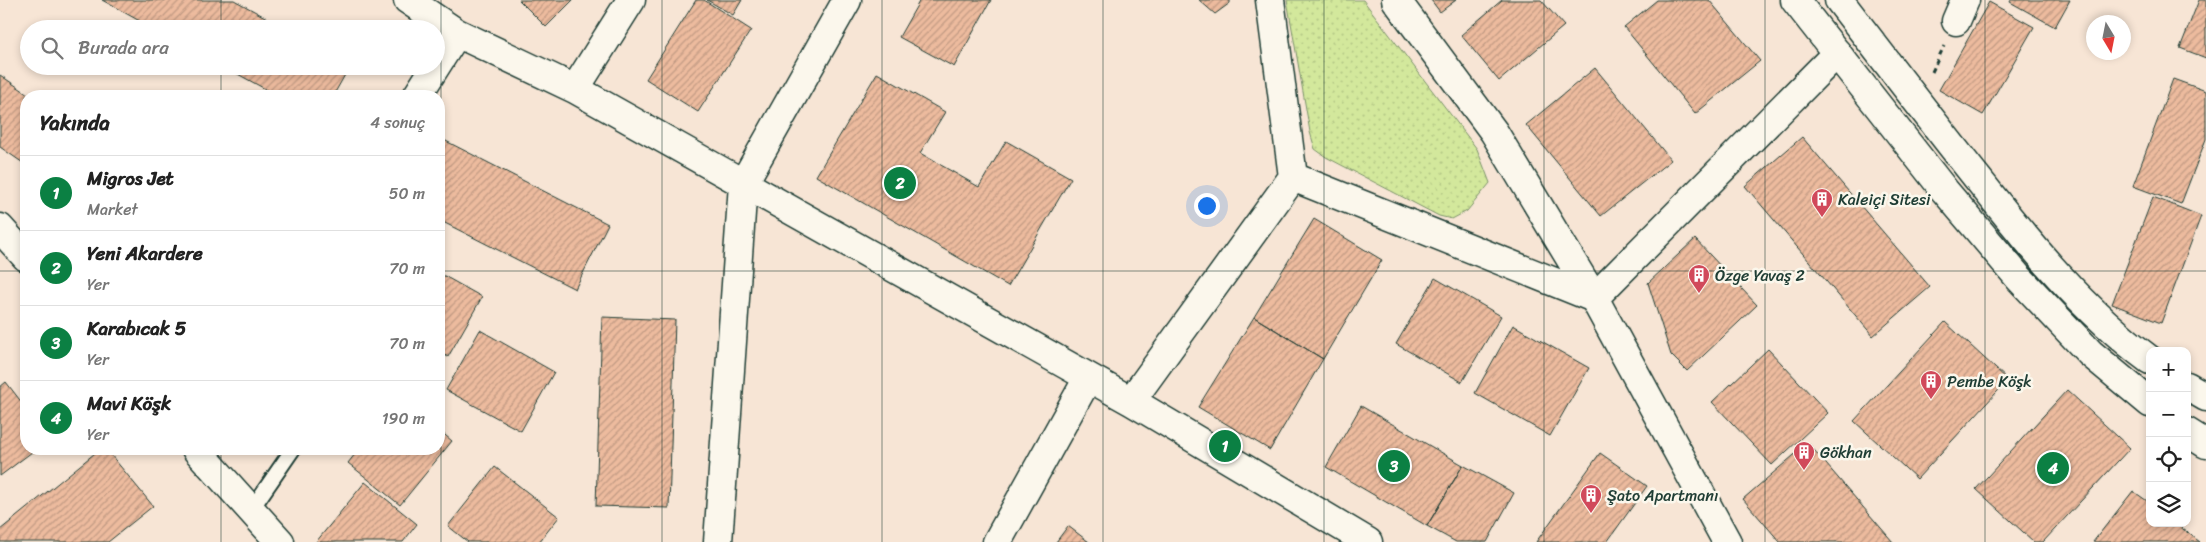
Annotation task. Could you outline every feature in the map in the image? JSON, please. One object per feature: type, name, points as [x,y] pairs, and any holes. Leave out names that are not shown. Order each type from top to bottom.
[{"type":"street","points":[[408,0],[438,20]]},
{"type":"street","points":[[575,89],[631,0]]},
{"type":"street","points":[[718,542],[742,184],[847,0]]},
{"type":"street","points":[[1131,401],[1293,176],[1270,0]]},
{"type":"street","points":[[1396,0],[1494,132],[1594,298],[1727,542]]},
{"type":"street","points":[[1795,0],[1945,191],[2018,277],[2090,353],[2146,400]]},
{"type":"street","points":[[1838,0],[1918,104],[2041,255],[2100,317],[2134,349],[2146,357]]},
{"type":"street","points":[[445,25],[457,33],[575,89],[1131,401],[1368,542]]},
{"type":"street","points":[[445,52],[457,33]]},
{"type":"street","points":[[1594,298],[1837,54]]},
{"type":"street","points":[[421,90],[430,75]]},
{"type":"street","points":[[1293,176],[1594,298]]},
{"type":"street","points":[[0,228],[20,250]]},
{"type":"street","points":[[997,542],[1088,378]]},
{"type":"street","points":[[2191,388],[2206,397]]},
{"type":"street","points":[[2191,435],[2206,444]]},
{"type":"street","points":[[201,455],[280,542]]},
{"type":"lane","points":[[251,510],[289,455]]},
{"type":"path","points":[[1918,104],[1960,10]]},
{"type":"green space","points":[[1287,0],[1363,0],[1477,149],[1490,183],[1467,211],[1452,219],[1439,216],[1326,157],[1315,149],[1310,132]]},
{"type":"building","points":[[102,0],[234,0],[271,20],[138,20]]},
{"type":"building","points":[[519,0],[573,0],[546,27]]},
{"type":"building","points":[[696,0],[704,0],[751,30],[698,112],[646,79]]},
{"type":"building","points":[[707,0],[742,0],[733,15]]},
{"type":"building","points":[[920,0],[991,0],[954,67],[899,37]]},
{"type":"building","points":[[1199,0],[1230,0],[1230,3],[1215,14]]},
{"type":"building","points":[[1431,0],[1456,0],[1440,12]]},
{"type":"building","points":[[1502,0],[1541,0],[1564,26],[1499,81],[1461,35]]},
{"type":"building","points":[[1657,0],[1709,0],[1760,61],[1695,114],[1624,27]]},
{"type":"building","points":[[2011,0],[2070,0],[2055,27],[2010,2]]},
{"type":"building","points":[[2199,0],[2206,0],[2206,58],[2180,48]]},
{"type":"building","points":[[1989,2],[2034,27],[1983,115],[1939,90]]},
{"type":"building","points":[[1595,68],[1671,160],[1601,216],[1526,125]]},
{"type":"building","points":[[877,73],[945,112],[920,153],[979,187],[1006,141],[1071,178],[1008,286],[816,176]]},
{"type":"building","points":[[0,75],[22,90],[20,90],[20,161],[0,147]]},
{"type":"building","points":[[240,75],[345,75],[336,90],[267,90]]},
{"type":"building","points":[[2173,79],[2206,91],[2206,139],[2181,204],[2133,186]]},
{"type":"building","name":"Kaleiçi Sitesi","points":[[1802,137],[1930,287],[1873,336],[1745,186]]},
{"type":"building","points":[[445,141],[608,224],[575,289],[445,223]]},
{"type":"building","points":[[2153,197],[2201,216],[2161,323],[2112,304]]},
{"type":"building","points":[[1314,219],[1382,260],[1323,359],[1254,317]]},
{"type":"building","name":"Özge Yavaş 2","points":[[1695,239],[1757,305],[1687,371],[1671,355],[1648,283]]},
{"type":"building","points":[[445,276],[482,297],[448,357],[445,355]]},
{"type":"building","points":[[1435,278],[1501,316],[1462,382],[1396,344]]},
{"type":"building","points":[[602,317],[675,320],[669,508],[596,506]]},
{"type":"building","points":[[1254,317],[1323,359],[1270,450],[1198,407]]},
{"type":"building","name":"Pembe Köşk","points":[[1945,322],[2008,380],[1917,479],[1854,421]]},
{"type":"building","points":[[1513,325],[1589,368],[1550,436],[1475,393]]},
{"type":"building","points":[[480,330],[554,372],[521,431],[446,390]]},
{"type":"building","name":"Gökhan","points":[[1768,349],[1828,413],[1772,465],[1712,402]]},
{"type":"building","points":[[6,382],[20,400],[20,455],[28,455],[0,476],[0,387]]},
{"type":"building","points":[[2067,390],[2130,448],[2043,542],[2034,542],[1976,489]]},
{"type":"building","points":[[1361,406],[1463,465],[1427,526],[1326,467]]},
{"type":"building","points":[[445,435],[452,441],[445,450]]},
{"type":"building","name":"Gökhan","points":[[1808,443],[1893,542],[1780,542],[1743,499]]},
{"type":"building","name":"Şato Apartmanı","points":[[1600,453],[1647,486],[1607,542],[1536,542]]},
{"type":"building","points":[[93,455],[111,455],[153,506],[108,542],[0,542],[0,530]]},
{"type":"building","points":[[354,455],[441,455],[400,505],[348,463]]},
{"type":"building","points":[[1463,465],[1514,493],[1487,542],[1456,542],[1427,526]]},
{"type":"building","points":[[495,467],[559,517],[539,542],[468,542],[448,526]]},
{"type":"building","points":[[365,482],[417,524],[403,542],[316,542]]},
{"type":"building","points":[[2133,491],[2146,500],[2146,527],[2180,527],[2200,542],[2093,542]]},
{"type":"building","points":[[1068,526],[1089,542],[1056,542]]},
{"type":"place","name":"Yeni Akardere","points":[[900,183]]},
{"type":"place","name":"Kaleiçi Sitesi","points":[[1822,218]]},
{"type":"place","name":"Özge Yavaş 2","points":[[1699,294]]},
{"type":"place","name":"Pembe Köşk","points":[[1931,400]]},
{"type":"place","name":"Migros Jet","points":[[1225,446]]},
{"type":"place","name":"Karabıcak 5","points":[[1394,466]]},
{"type":"place","name":"Mavi Köşk","points":[[2053,468]]},
{"type":"place","name":"Gökhan","points":[[1804,471]]},
{"type":"place","name":"Şato Apartmanı","points":[[1591,514]]}]
